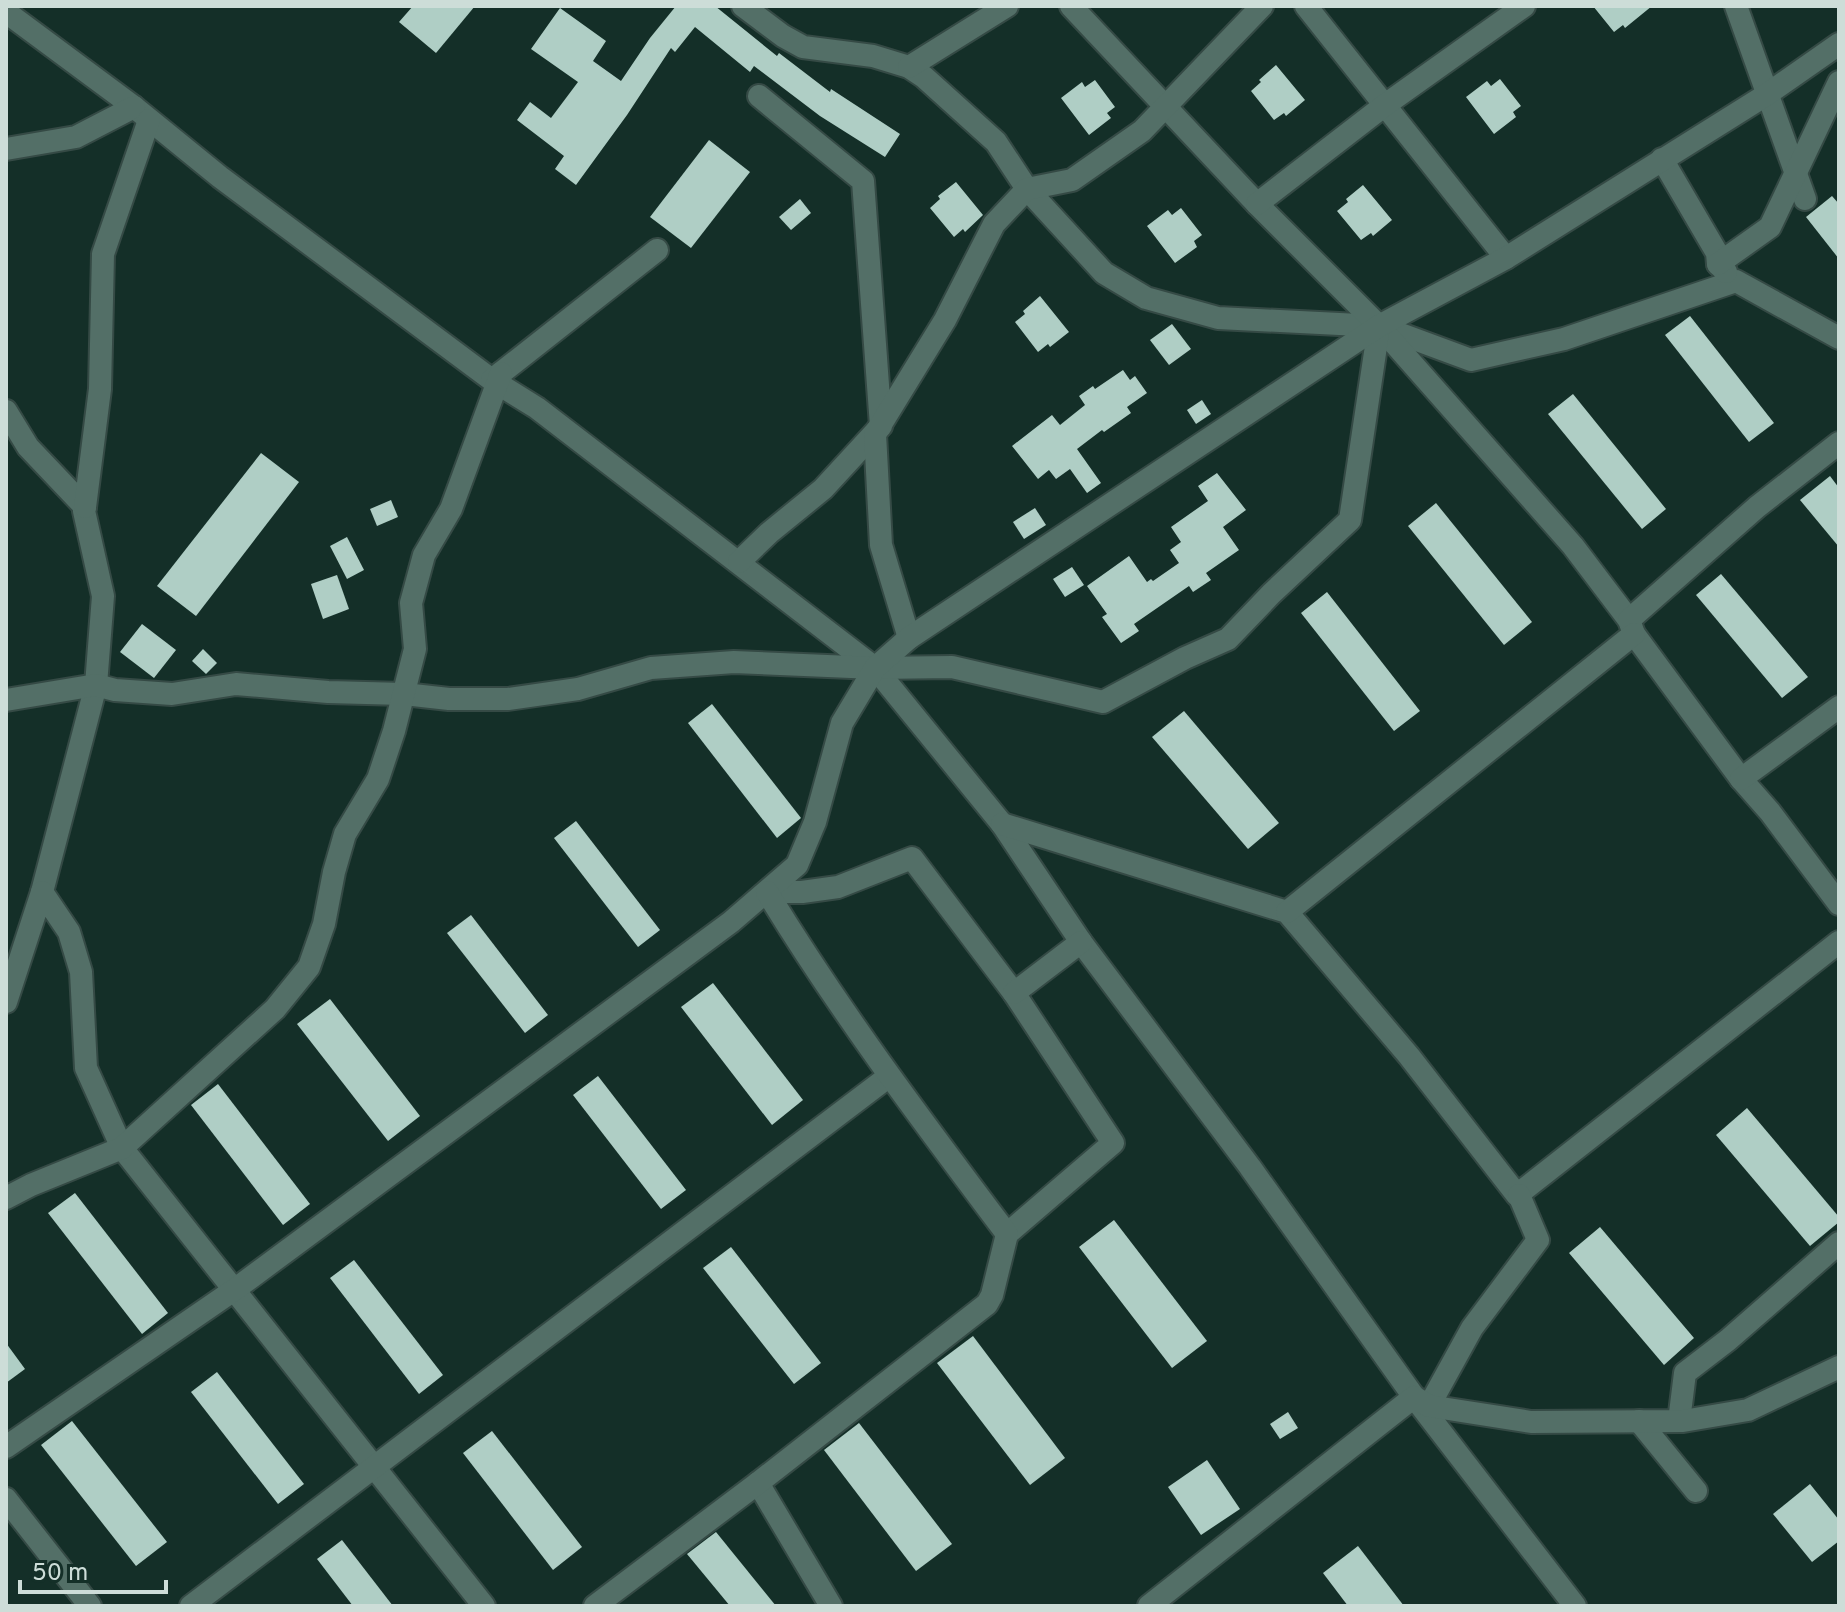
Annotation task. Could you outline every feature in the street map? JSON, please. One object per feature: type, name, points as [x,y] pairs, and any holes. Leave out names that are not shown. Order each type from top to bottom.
[{"type":"street","points":[[743,6],[803,47],[873,56],[909,67],[996,142],[1027,189],[1104,273],[1146,298],[1218,318],[1379,326],[1471,360],[1564,339],[1736,281]]},
{"type":"street","points":[[909,67],[1007,6]]},
{"type":"street","points":[[1071,6],[1257,204],[1379,326],[1573,546],[1741,779],[1770,812],[1839,904]]},
{"type":"street","points":[[909,638],[881,545],[875,434],[945,320],[994,224],[1027,189],[1072,180],[1142,131],[1262,6]]},
{"type":"street","points":[[1306,6],[1506,258]]},
{"type":"street","points":[[1257,204],[1385,105],[1524,6]]},
{"type":"street","points":[[1736,6],[1805,199]]},
{"type":"street","points":[[6,12],[220,177],[537,408],[875,668],[1002,824],[1081,942],[1250,1167],[1565,1602]]},
{"type":"street","points":[[6,1447],[234,1290],[731,922],[767,892],[797,865],[815,822],[842,723],[875,668],[909,638],[1379,326],[1506,258],[1766,95],[1839,44]]},
{"type":"street","points":[[1718,264],[1770,227],[1839,82]]},
{"type":"street","points":[[739,562],[823,489],[881,426],[863,181],[759,96]]},
{"type":"street","points":[[6,149],[76,137],[141,114]]},
{"type":"street","points":[[6,1002],[42,892],[96,685],[103,596],[84,511],[100,389],[103,254],[141,114]]},
{"type":"street","points":[[1662,159],[1717,253],[1718,264],[1736,281],[1839,338]]},
{"type":"street","points":[[6,1198],[122,1148],[275,1009],[309,967],[324,924],[345,834],[378,779],[404,694],[415,649],[411,603],[424,555],[451,509],[497,379],[657,250]]},
{"type":"street","points":[[6,700],[96,685],[115,690],[172,694],[236,684],[449,699],[508,699],[578,689],[651,668],[734,662],[875,668],[952,667],[1103,702],[1228,639],[1350,520],[1379,326]]},
{"type":"street","points":[[6,411],[28,447],[85,507]]},
{"type":"street","points":[[1287,912],[1631,627],[1757,507],[1839,443]]},
{"type":"street","points":[[1741,779],[1839,707]]},
{"type":"street","points":[[1002,824],[1287,912],[1409,1056],[1519,1195],[1538,1240],[1421,1401],[1149,1606]]},
{"type":"street","points":[[595,1606],[987,1304],[1007,1234],[1113,1143],[1014,993],[912,858],[838,887],[802,892],[767,892]]},
{"type":"street","points":[[42,892],[69,932],[81,972],[86,1068],[122,1148],[484,1606]]},
{"type":"street","points":[[767,892],[888,1077],[1007,1234]]},
{"type":"street","points":[[1014,993],[1081,942]]},
{"type":"street","points":[[1519,1195],[1839,942]]},
{"type":"street","points":[[191,1606],[888,1077]]},
{"type":"street","points":[[1679,1421],[1685,1373],[1728,1340],[1839,1243]]},
{"type":"street","points":[[1421,1401],[1531,1422],[1679,1421],[1748,1410],[1839,1367]]},
{"type":"street","points":[[1639,1421],[1696,1491]]},
{"type":"street","points":[[758,1483],[831,1606]]},
{"type":"street","points":[[6,1499],[90,1606]]},
{"type":"building","points":[[413,6],[475,6],[436,53],[399,22]]},
{"type":"building","points":[[676,6],[715,6],[777,56],[779,53],[830,92],[831,89],[900,134],[885,157],[820,116],[754,66],[750,72],[695,27],[675,52],[671,48],[576,185],[555,169],[564,156],[517,120],[530,102],[551,118],[578,82],[531,49],[560,8],[606,41],[593,61],[621,81]]},
{"type":"building","points":[[1593,6],[1652,6],[1625,28],[1623,25],[1614,32]]},
{"type":"building","points":[[1276,65],[1305,100],[1286,116],[1284,113],[1274,120],[1251,91]]},
{"type":"building","points":[[1500,79],[1521,106],[1513,112],[1516,117],[1494,134],[1466,97],[1487,81],[1491,86]]},
{"type":"building","points":[[1095,80],[1115,107],[1107,113],[1111,118],[1089,135],[1061,98],[1082,82],[1085,87]]},
{"type":"building","points":[[709,140],[750,172],[691,248],[650,217]]},
{"type":"building","points":[[956,182],[983,215],[965,232],[963,229],[954,237],[930,208],[940,199],[938,196]]},
{"type":"building","points":[[1363,185],[1392,220],[1373,236],[1371,233],[1361,240],[1337,211]]},
{"type":"building","points":[[1832,196],[1839,204],[1839,259],[1806,217]]},
{"type":"building","points":[[800,199],[811,213],[791,230],[779,217]]},
{"type":"building","points":[[1181,208],[1202,235],[1194,241],[1197,247],[1175,263],[1147,226],[1168,210],[1172,215]]},
{"type":"building","points":[[1040,296],[1069,332],[1038,352],[1015,322]]},
{"type":"building","points":[[1690,316],[1774,423],[1749,442],[1665,335]]},
{"type":"building","points":[[1172,324],[1191,349],[1169,365],[1150,340]]},
{"type":"building","points":[[1123,370],[1130,380],[1135,376],[1147,393],[1127,407],[1131,413],[1077,449],[1101,483],[1087,493],[1070,469],[1056,479],[1049,470],[1038,479],[1012,446],[1052,415],[1060,425],[1085,405],[1079,396]]},
{"type":"building","points":[[1573,394],[1666,509],[1642,529],[1548,414]]},
{"type":"building","points":[[1202,400],[1211,414],[1196,424],[1187,410]]},
{"type":"building","points":[[261,453],[299,482],[196,616],[157,586]]},
{"type":"building","points":[[1217,473],[1246,510],[1223,527],[1239,550],[1206,573],[1211,580],[1193,592],[1189,586],[1134,624],[1139,631],[1121,643],[1102,617],[1107,614],[1087,586],[1129,556],[1147,582],[1179,563],[1170,550],[1181,542],[1171,527],[1208,501],[1198,486]]},
{"type":"building","points":[[1830,476],[1839,488],[1839,547],[1800,500]]},
{"type":"building","points":[[391,500],[398,517],[377,526],[370,509]]},
{"type":"building","points":[[1436,503],[1532,622],[1504,645],[1408,526]]},
{"type":"building","points":[[1035,508],[1046,525],[1024,539],[1013,522]]},
{"type":"building","points":[[347,537],[364,570],[347,579],[330,546]]},
{"type":"building","points":[[1072,567],[1084,585],[1065,597],[1053,579]]},
{"type":"building","points":[[1721,574],[1808,677],[1782,698],[1696,595]]},
{"type":"building","points":[[337,575],[349,609],[323,619],[311,584]]},
{"type":"building","points":[[1327,592],[1420,711],[1394,731],[1301,613]]},
{"type":"building","points":[[142,624],[176,650],[154,678],[120,652]]},
{"type":"building","points":[[203,649],[217,663],[206,674],[192,661]]},
{"type":"building","points":[[712,704],[801,818],[777,838],[688,723]]},
{"type":"building","points":[[1184,711],[1279,823],[1248,849],[1152,737]]},
{"type":"building","points":[[576,821],[660,930],[638,947],[554,838]]},
{"type":"building","points":[[471,915],[548,1015],[525,1033],[447,933]]},
{"type":"building","points":[[713,983],[803,1100],[772,1125],[681,1007]]},
{"type":"building","points":[[330,999],[420,1116],[388,1141],[297,1024]]},
{"type":"building","points":[[598,1076],[686,1190],[661,1209],[573,1095]]},
{"type":"building","points":[[218,1084],[310,1204],[283,1225],[191,1105]]},
{"type":"building","points":[[1747,1108],[1839,1217],[1839,1222],[1810,1246],[1716,1135]]},
{"type":"building","points":[[75,1193],[168,1313],[142,1334],[48,1213]]},
{"type":"building","points":[[1114,1220],[1207,1341],[1172,1368],[1079,1247]]},
{"type":"building","points":[[1600,1227],[1694,1338],[1664,1365],[1569,1253]]},
{"type":"building","points":[[731,1247],[821,1363],[794,1384],[703,1268]]},
{"type":"building","points":[[354,1260],[443,1375],[419,1394],[330,1278]]},
{"type":"building","points":[[973,1336],[1065,1458],[1030,1485],[937,1363]]},
{"type":"building","points":[[6,1343],[25,1369],[6,1383]]},
{"type":"building","points":[[217,1372],[304,1484],[278,1504],[191,1392]]},
{"type":"building","points":[[1288,1412],[1298,1428],[1280,1439],[1270,1424]]},
{"type":"building","points":[[72,1421],[167,1542],[136,1566],[41,1445]]},
{"type":"building","points":[[859,1423],[952,1544],[916,1571],[824,1450]]},
{"type":"building","points":[[492,1431],[582,1547],[553,1570],[463,1453]]},
{"type":"building","points":[[1207,1460],[1240,1509],[1201,1535],[1168,1487]]},
{"type":"building","points":[[1810,1484],[1839,1520],[1839,1541],[1812,1562],[1773,1514]]},
{"type":"building","points":[[716,1532],[776,1606],[730,1606],[687,1554]]},
{"type":"building","points":[[342,1540],[393,1606],[353,1606],[317,1559]]},
{"type":"building","points":[[1358,1546],[1404,1606],[1348,1606],[1323,1573]]}]
